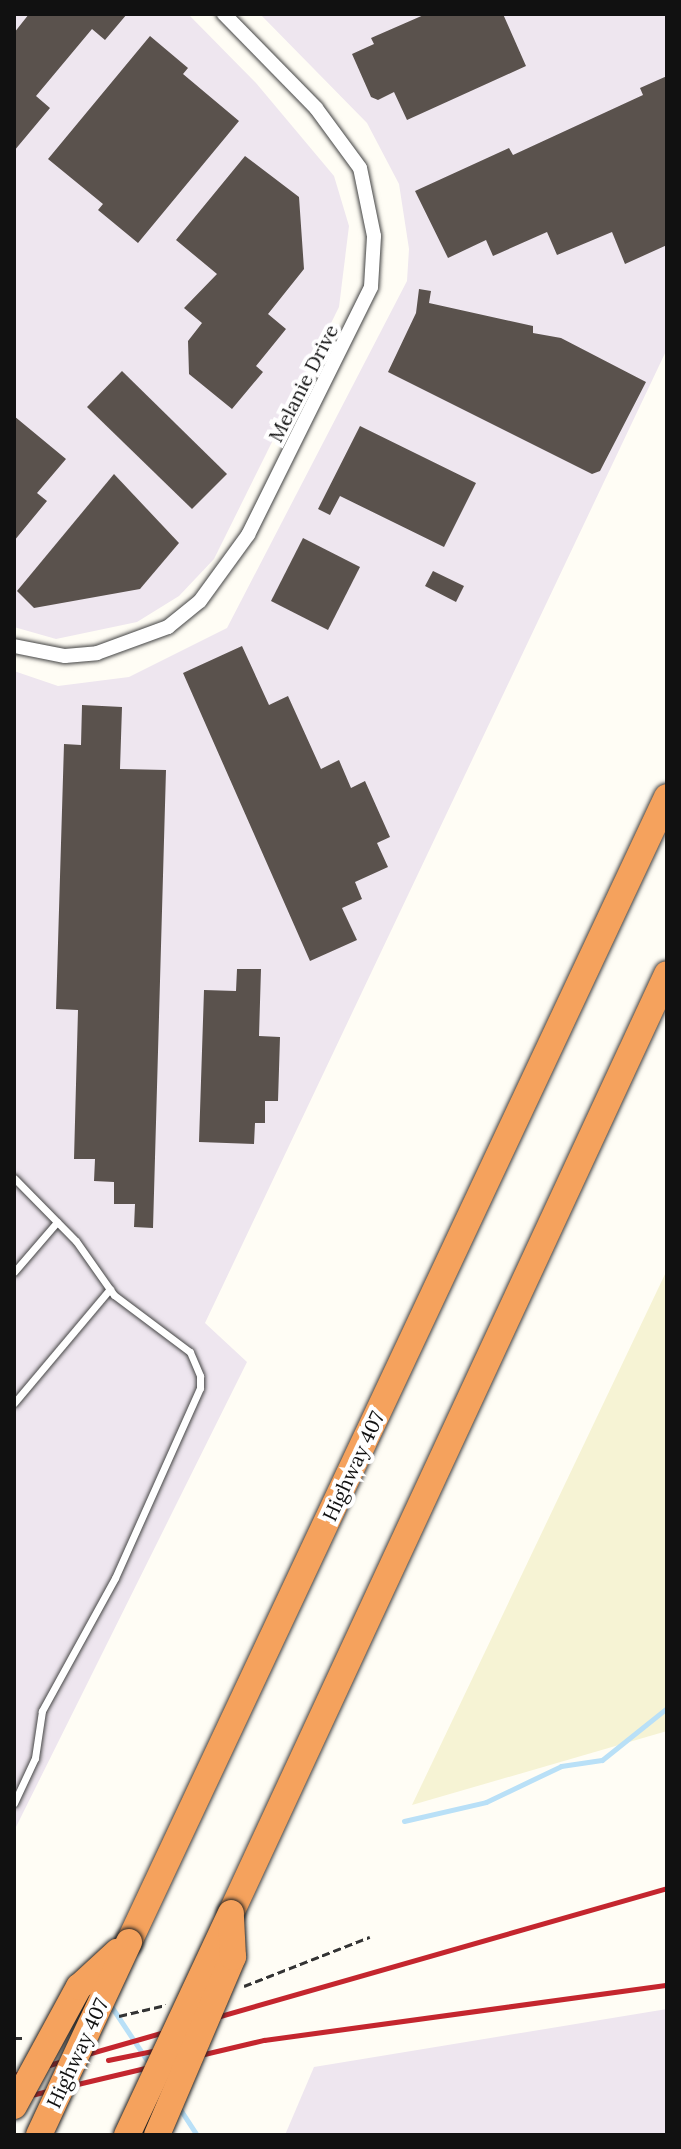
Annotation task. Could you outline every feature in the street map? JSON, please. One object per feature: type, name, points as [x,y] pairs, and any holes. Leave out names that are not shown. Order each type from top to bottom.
[{"type":"highway","name":"Highway 407","points":[[39,2135],[667,797]]},
{"type":"highway","points":[[127,2135],[667,974]]},
{"type":"highway","points":[[157,2135],[233,1957],[231,1913]]},
{"type":"highway","points":[[14,2106],[79,1987],[129,1942]]},
{"type":"street","name":"Melanie Drive","points":[[14,646],[65,656],[97,653],[168,627],[200,601],[248,535],[371,287],[374,236],[360,168],[316,108],[224,14]]},
{"type":"lane","points":[[14,1178],[57,1222],[110,1289],[190,1352],[197,1364],[200,1388],[115,1578],[42,1711],[35,1758],[14,1803]]},
{"type":"lane","points":[[14,1272],[57,1222]]},
{"type":"lane","points":[[14,1403],[110,1289]]},
{"type":"shaded area","points":[[14,14],[188,14],[256,83],[334,176],[349,226],[339,307],[214,559],[179,596],[137,622],[56,639],[14,627]]},
{"type":"shaded area","points":[[260,14],[667,14],[667,349],[205,1323],[247,1362],[14,1831],[14,671],[58,686],[129,677],[227,628],[407,281],[409,249],[399,184],[367,123]]},
{"type":"shaded area","points":[[667,1270],[667,1731],[412,1805]]},
{"type":"shaded area","points":[[667,2009],[667,2135],[285,2135],[314,2067]]},
{"type":"building","points":[[29,14],[127,14],[105,40],[92,29],[36,96],[50,108],[14,151],[14,33]]},
{"type":"building","points":[[426,14],[503,14],[526,66],[407,120],[394,92],[378,100],[371,97],[352,54],[374,44],[371,38]]},
{"type":"building","points":[[150,36],[188,68],[183,74],[239,121],[138,243],[98,210],[103,204],[48,159]]},
{"type":"building","points":[[667,76],[667,245],[625,264],[612,232],[557,255],[547,232],[493,256],[486,240],[448,258],[415,191],[509,148],[513,155],[643,95],[640,88]]},
{"type":"building","points":[[245,156],[299,197],[304,269],[268,314],[286,329],[256,366],[263,372],[232,409],[189,374],[188,341],[202,323],[184,308],[217,274],[176,240]]},
{"type":"building","points":[[419,289],[431,291],[429,303],[533,326],[533,333],[561,338],[646,382],[600,471],[592,474],[388,372],[416,313]]},
{"type":"building","points":[[122,371],[227,474],[192,509],[87,407]]},
{"type":"building","points":[[14,416],[66,459],[37,493],[47,501],[14,541]]},
{"type":"building","points":[[360,426],[476,483],[444,547],[340,496],[330,515],[318,509]]},
{"type":"building","points":[[114,474],[179,543],[140,589],[34,608],[17,591]]},
{"type":"building","points":[[303,538],[360,567],[328,630],[271,601]]},
{"type":"building","points":[[433,571],[464,586],[456,602],[425,586]]},
{"type":"building","points":[[242,646],[269,705],[288,696],[321,769],[339,760],[351,788],[365,781],[390,837],[377,843],[388,867],[355,882],[362,899],[342,908],[357,940],[310,961],[183,673]]},
{"type":"building","points":[[82,705],[122,707],[120,769],[166,770],[153,1228],[134,1227],[135,1204],[114,1204],[114,1182],[94,1181],[95,1159],[74,1159],[78,1010],[56,1009],[64,744],[81,745]]},
{"type":"building","points":[[237,969],[261,969],[259,1036],[280,1037],[278,1101],[265,1101],[265,1123],[255,1123],[254,1144],[199,1142],[204,990],[236,991]]},
{"type":"waterway","points":[[404,1821],[486,1802],[561,1766],[602,1760],[667,1708]]},
{"type":"waterway","points":[[109,2003],[150,2065]]},
{"type":"waterway","points":[[178,2106],[197,2135]]},
{"type":"railway","points":[[14,2075],[667,1888]]},
{"type":"railway","points":[[14,2099],[264,2040],[667,1985]]},
{"type":"railway","points":[[108,2060],[182,2045]]}]
